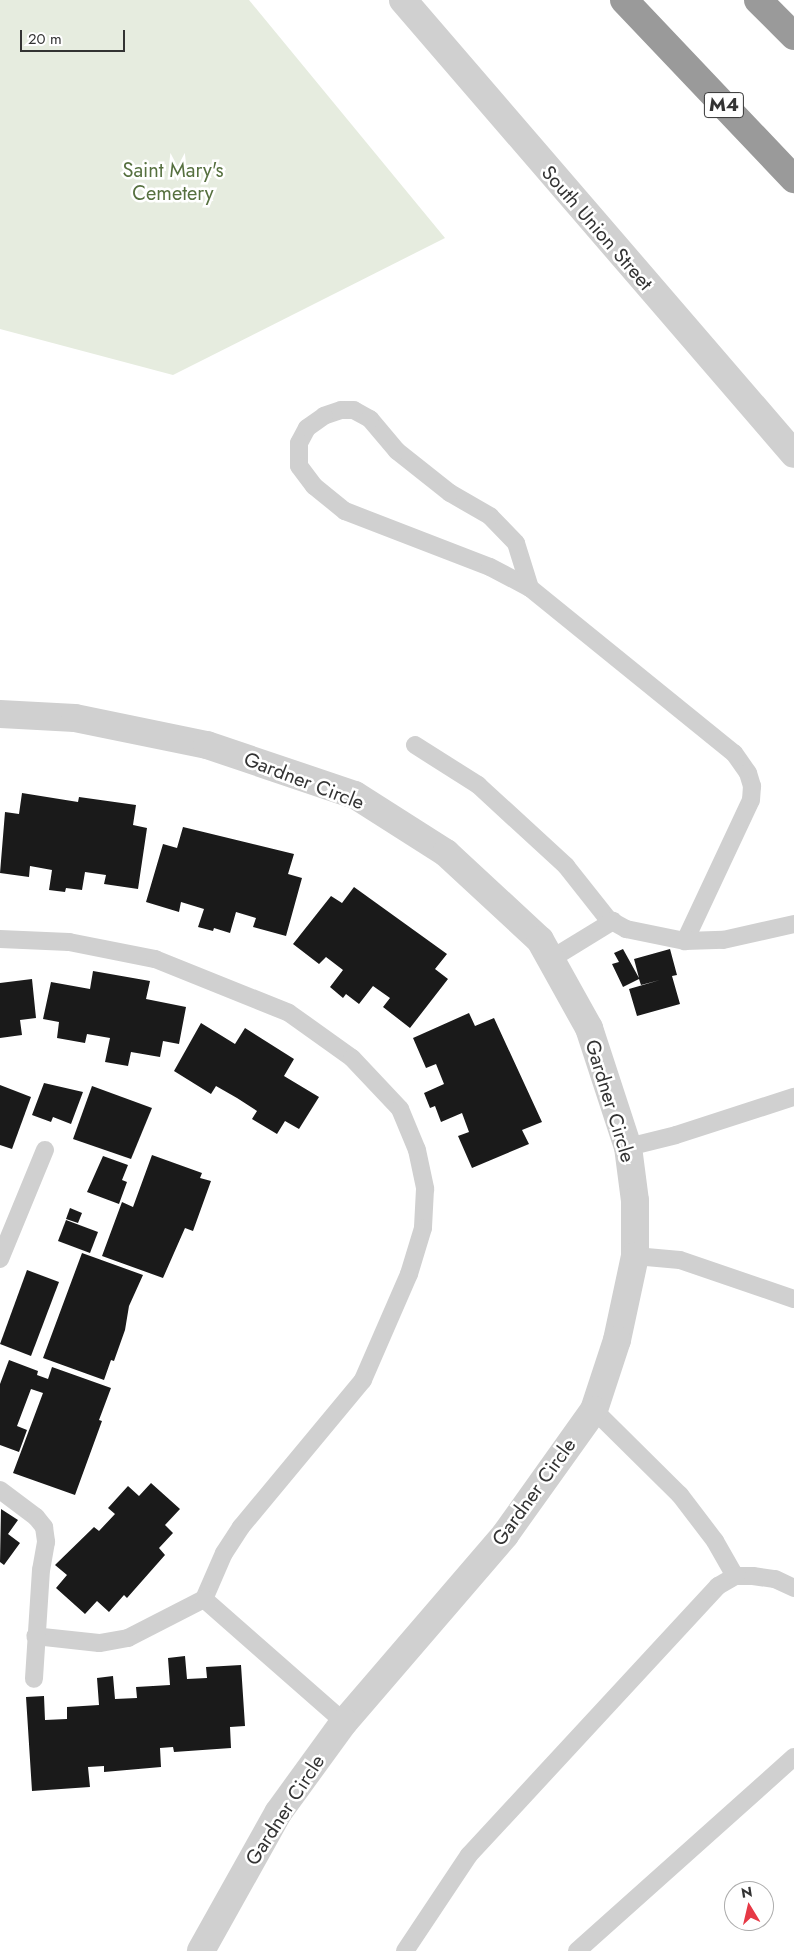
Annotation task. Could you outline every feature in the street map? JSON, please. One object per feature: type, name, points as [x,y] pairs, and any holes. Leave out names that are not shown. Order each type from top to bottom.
[{"type":"highway","name":"M4","points":[[624,0],[794,180]]},
{"type":"highway","points":[[758,0],[794,36]]},
{"type":"street","name":"South Union Street","points":[[403,0],[794,454]]},
{"type":"street","name":"Gardner Circle","points":[[0,714],[75,718],[207,745],[355,795],[446,853],[540,940],[589,1028],[628,1147],[635,1201],[635,1256],[621,1323],[594,1410],[506,1535],[344,1722],[278,1813],[201,1951]]},
{"type":"lane","points":[[530,588],[516,543],[490,516],[450,493],[397,451],[370,419],[354,410],[342,410],[324,416],[307,428],[299,443],[299,466],[314,486],[345,511],[490,567],[530,588],[734,753],[748,772],[752,786],[751,800],[685,941]]},
{"type":"lane","points":[[415,745],[478,785],[525,826],[566,866],[613,921],[652,937],[685,941],[723,940],[794,924]]},
{"type":"lane","points":[[551,959],[613,921]]},
{"type":"lane","points":[[0,939],[69,942],[155,959],[216,981],[289,1013],[352,1058],[400,1109],[417,1150],[425,1188],[422,1228],[409,1274],[363,1380],[241,1527],[224,1553],[204,1599],[160,1624],[128,1638],[99,1643],[35,1636]]},
{"type":"lane","points":[[628,1147],[676,1135],[794,1097]]},
{"type":"lane","points":[[0,1260],[45,1150]]},
{"type":"lane","points":[[635,1256],[680,1260],[794,1299]]},
{"type":"lane","points":[[594,1410],[680,1495],[715,1541],[735,1576]]},
{"type":"lane","points":[[0,1490],[30,1512],[44,1527],[46,1542],[35,1636],[34,1679]]},
{"type":"lane","points":[[405,1951],[470,1855],[718,1586],[735,1576],[775,1579],[794,1588]]},
{"type":"lane","points":[[204,1599],[344,1722]]},
{"type":"lane","points":[[577,1951],[794,1757]]},
{"type":"green space","name":"Saint Mary's Cemetery","points":[[0,0],[249,0],[445,238],[173,375],[0,329]]},
{"type":"building","points":[[22,793],[78,802],[79,797],[136,805],[133,825],[147,828],[138,889],[104,884],[106,875],[85,872],[82,890],[66,888],[65,892],[49,890],[52,870],[30,866],[29,877],[0,873],[5,812],[19,814]]},
{"type":"building","points":[[183,827],[294,854],[288,874],[302,878],[286,936],[253,927],[256,918],[236,912],[230,933],[214,928],[213,931],[198,927],[204,909],[181,902],[179,912],[146,902],[163,844],[177,848]]},
{"type":"building","points":[[354,887],[447,954],[435,969],[448,979],[410,1028],[383,1007],[390,998],[373,986],[359,1004],[346,994],[343,998],[330,987],[343,970],[326,957],[319,964],[293,944],[331,896],[342,903]]},
{"type":"building","points":[[623,949],[639,978],[634,959],[670,949],[677,975],[672,976],[680,1004],[637,1016],[629,989],[660,980],[641,985],[639,979],[623,987],[612,964],[619,962],[614,953]]},
{"type":"building","points":[[93,971],[150,981],[146,999],[186,1007],[179,1044],[163,1041],[160,1057],[131,1052],[128,1066],[105,1062],[110,1038],[87,1034],[85,1043],[57,1038],[59,1022],[43,1019],[51,982],[90,989]]},
{"type":"building","points":[[32,979],[36,1018],[20,1020],[22,1035],[0,1038],[0,983]]},
{"type":"building","points":[[469,1013],[475,1026],[494,1018],[542,1122],[522,1130],[529,1144],[472,1168],[458,1136],[469,1132],[462,1113],[441,1122],[435,1106],[430,1108],[424,1093],[444,1084],[436,1064],[426,1068],[413,1038]]},
{"type":"building","points":[[201,1023],[235,1044],[245,1028],[294,1059],[284,1076],[319,1097],[299,1129],[285,1121],[277,1134],[252,1119],[257,1111],[237,1098],[216,1086],[211,1094],[174,1071]]},
{"type":"building","points":[[44,1083],[83,1092],[71,1124],[53,1117],[51,1122],[32,1115]]},
{"type":"building","points":[[0,1085],[31,1097],[12,1149],[0,1145]]},
{"type":"building","points":[[92,1086],[152,1108],[131,1159],[73,1139]]},
{"type":"building","points":[[152,1155],[202,1173],[200,1178],[211,1181],[193,1231],[185,1228],[163,1278],[102,1256],[122,1202],[133,1207]]},
{"type":"building","points":[[103,1156],[128,1165],[122,1180],[127,1182],[119,1204],[87,1192]]},
{"type":"building","points":[[70,1208],[82,1213],[78,1223],[66,1219]]},
{"type":"building","points":[[66,1220],[98,1232],[90,1253],[58,1241]]},
{"type":"building","points":[[82,1253],[143,1275],[129,1306],[125,1330],[114,1361],[111,1360],[104,1380],[43,1358]]},
{"type":"building","points":[[27,1270],[59,1282],[31,1356],[0,1344]]},
{"type":"building","points":[[9,1360],[38,1371],[37,1375],[48,1379],[52,1367],[111,1388],[99,1420],[102,1421],[75,1495],[13,1473],[43,1393],[31,1389],[17,1426],[27,1430],[19,1452],[0,1445],[0,1384]]},
{"type":"building","points":[[151,1483],[180,1509],[165,1525],[173,1533],[159,1548],[165,1555],[127,1598],[124,1595],[109,1612],[97,1601],[85,1614],[56,1588],[67,1575],[55,1565],[94,1527],[99,1531],[115,1514],[108,1508],[128,1486],[139,1496]]},
{"type":"building","points":[[1,1509],[18,1520],[8,1534],[20,1543],[4,1565],[0,1562]]},
{"type":"building","points":[[185,1656],[187,1679],[207,1678],[206,1667],[241,1665],[245,1726],[230,1727],[231,1748],[174,1752],[173,1747],[160,1748],[161,1767],[104,1772],[104,1766],[88,1767],[90,1787],[32,1791],[26,1697],[44,1696],[45,1720],[67,1719],[67,1707],[99,1705],[97,1678],[113,1676],[115,1699],[137,1698],[136,1687],[170,1685],[168,1658]]}]
